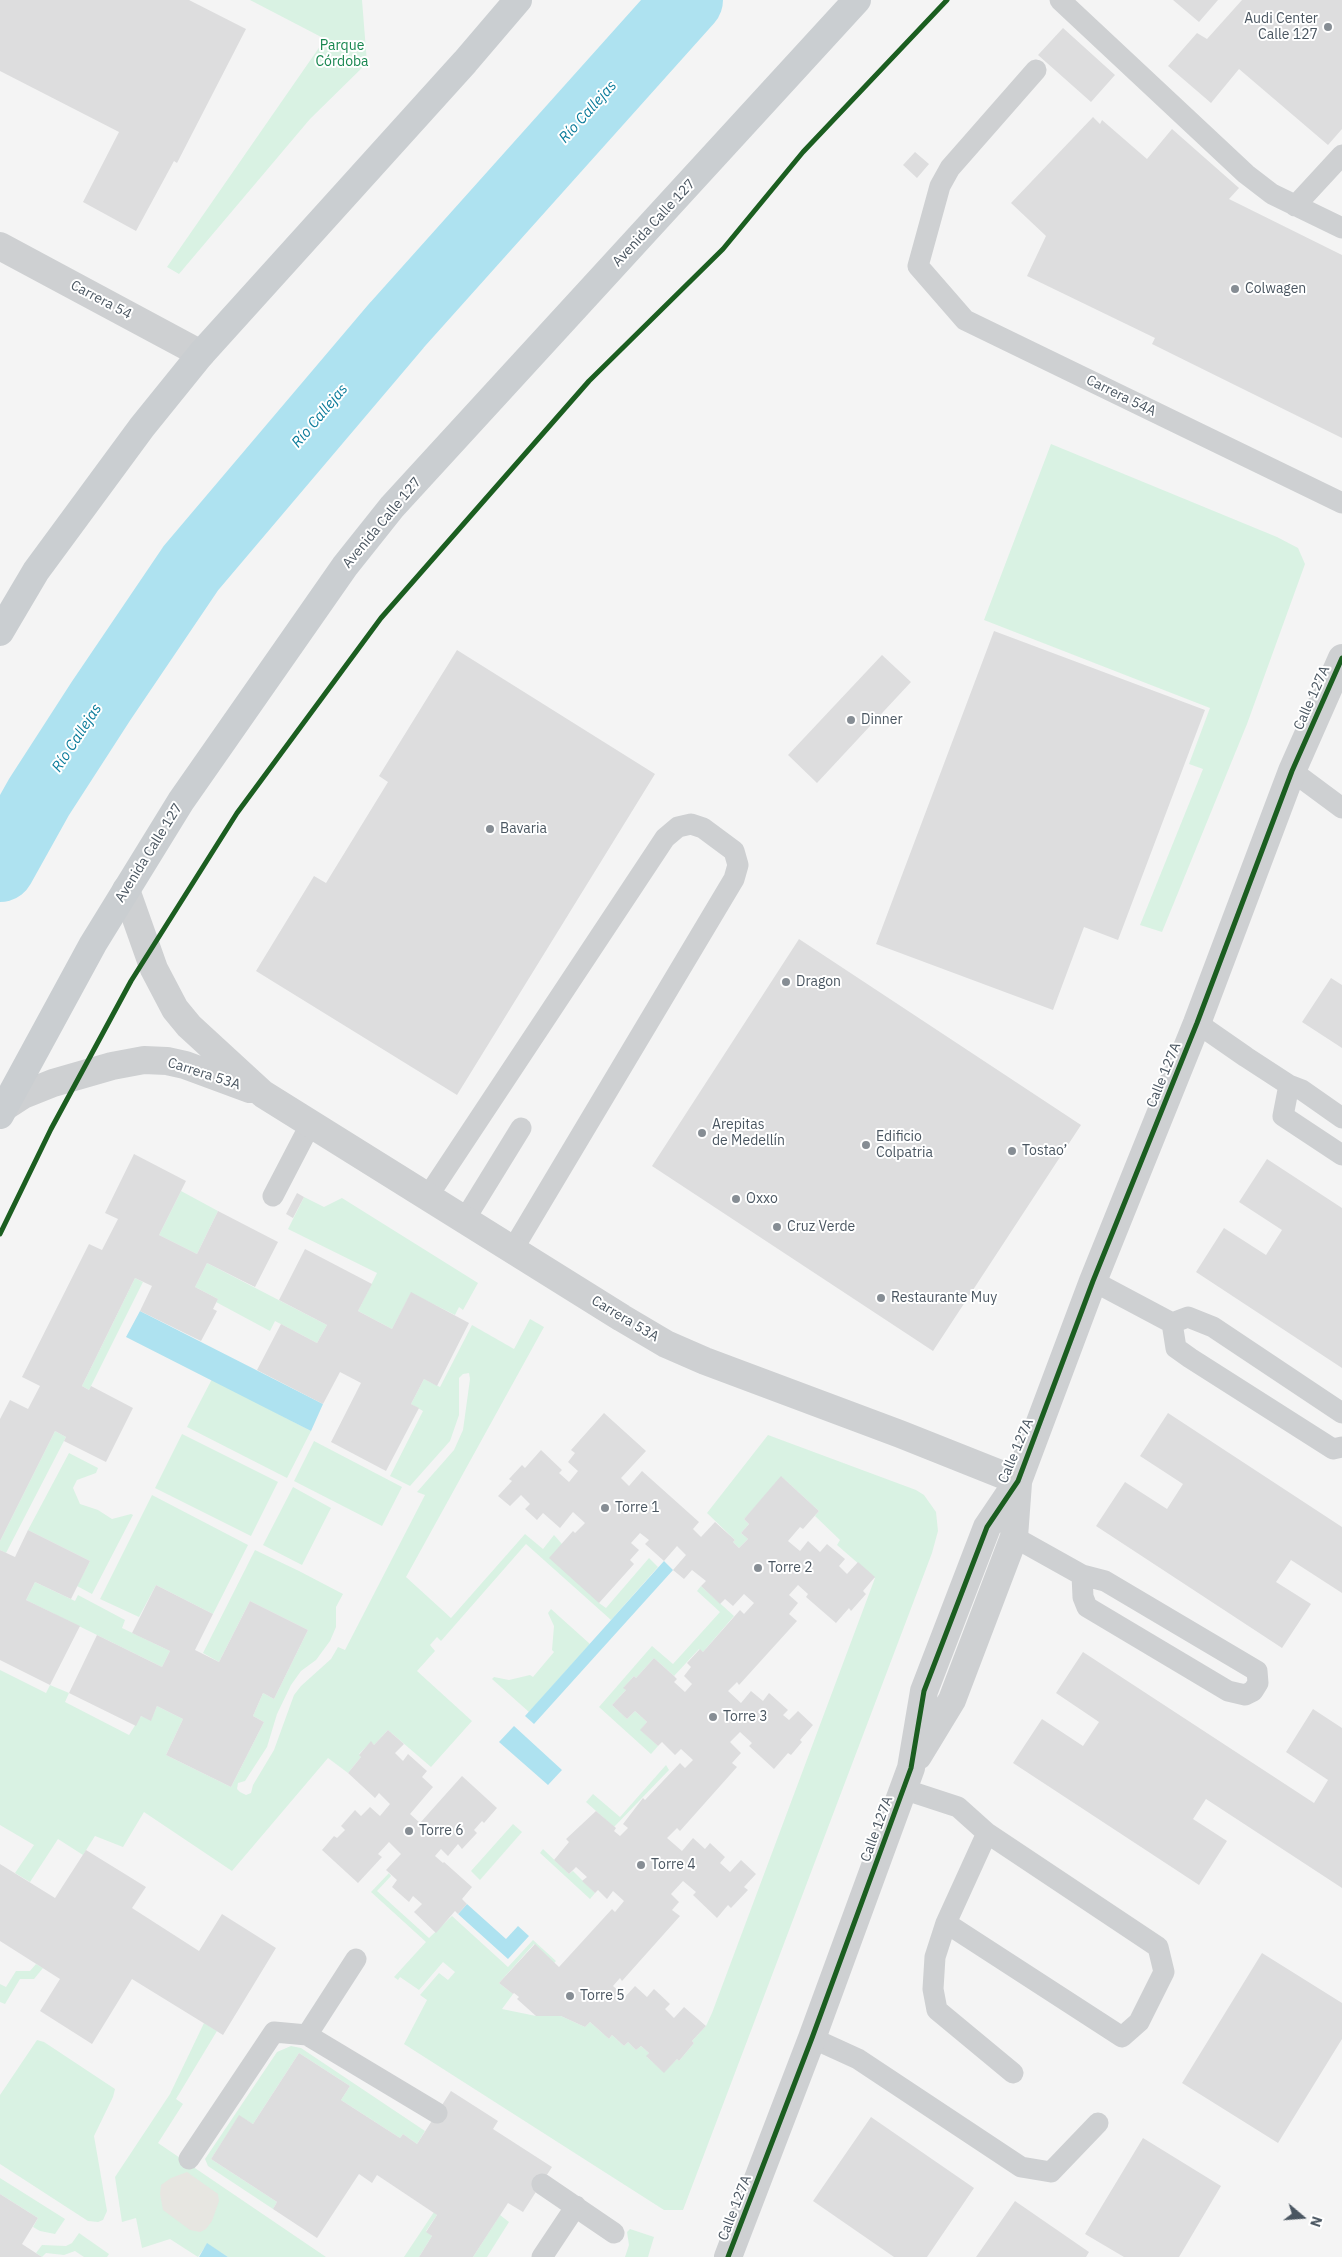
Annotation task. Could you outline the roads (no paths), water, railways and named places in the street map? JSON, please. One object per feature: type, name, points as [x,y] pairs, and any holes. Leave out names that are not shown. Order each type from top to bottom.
[{"type":"main road","points":[[0,632],[36,571],[142,427],[201,354],[465,62],[518,0]]},
{"type":"main road","name":"Avenida Calle 127","points":[[2,1112],[62,998],[181,801],[290,642],[345,566],[392,507],[856,0]]},
{"type":"street","name":"Carrera 54","points":[[0,246],[201,354]]},
{"type":"street","name":"Calle 127A","points":[[728,2257],[812,2038],[907,1778],[924,1691],[986,1527],[1018,1481],[1093,1282],[1197,1023],[1292,771],[1342,658]]},
{"type":"street","name":"Carrera 53A","points":[[126,890],[154,970],[175,1009],[189,1026],[263,1094]]},
{"type":"street","name":"Carrera 53A","points":[[2,1112],[23,1095],[53,1083],[112,1066],[144,1060],[167,1061],[185,1065],[263,1094],[622,1318],[685,1353],[900,1434],[1018,1481]]},
{"type":"street","name":"Calle 127A","points":[[907,1778],[952,1700],[1014,1537],[1018,1481]]},
{"type":"lane","points":[[1060,0],[1246,174],[1272,194],[1342,228]]},
{"type":"lane","name":"Carrera 54A","points":[[1036,70],[950,168],[940,186],[918,266],[965,320],[1342,503]]},
{"type":"lane","points":[[1295,206],[1342,155]]},
{"type":"lane","points":[[1292,771],[1342,808]]},
{"type":"lane","points":[[428,1196],[665,838],[678,827],[691,824],[703,828],[734,851],[738,865],[734,879],[513,1249]]},
{"type":"lane","points":[[1197,1023],[1342,1118]]},
{"type":"lane","points":[[1289,1085],[1283,1116],[1342,1155]]},
{"type":"lane","points":[[274,1196],[311,1123]]},
{"type":"lane","points":[[465,1219],[521,1128]]},
{"type":"lane","points":[[1093,1282],[1172,1323]]},
{"type":"lane","points":[[1172,1323],[1188,1316],[1213,1327],[1342,1413]]},
{"type":"lane","points":[[1172,1323],[1176,1348],[1333,1449],[1342,1446]]},
{"type":"lane","points":[[1014,1537],[1082,1575],[1105,1581],[1257,1671],[1258,1683],[1253,1691],[1245,1695],[1228,1691],[1087,1607],[1083,1597],[1082,1575]]},
{"type":"lane","points":[[907,1778],[958,1807],[987,1833],[1158,1947],[1164,1972],[1139,2022],[1122,2038],[946,1923]]},
{"type":"lane","points":[[987,1833],[946,1923],[935,1957],[933,1989],[937,2010],[1013,2073]]},
{"type":"lane","points":[[307,2035],[356,1959]]},
{"type":"lane","points":[[189,2159],[274,2032],[307,2035],[437,2113]]},
{"type":"lane","points":[[812,2038],[858,2059],[1021,2167],[1051,2172],[1098,2123]]},
{"type":"lane","points":[[542,2184],[614,2233]]},
{"type":"lane","points":[[542,2257],[576,2206]]},
{"type":"water","points":[[140,1311],[323,1404],[311,1431],[126,1337]]},
{"type":"water","points":[[664,1561],[673,1570],[534,1724],[525,1716]]},
{"type":"water","points":[[514,1726],[562,1770],[548,1785],[499,1742]]},
{"type":"water","points":[[467,1904],[506,1939],[518,1926],[529,1936],[508,1959],[458,1914]]},
{"type":"water","points":[[207,2243],[228,2257],[199,2257]]},
{"type":"waterway","name":"Río Callejas","points":[[0,867],[39,797],[191,568],[397,325],[688,0]]},
{"type":"place","name":"Audi Center Calle 127","points":[[1328,27]]},
{"type":"place","name":"Colwagen","points":[[1235,289]]},
{"type":"place","name":"Dinner","points":[[851,720]]},
{"type":"place","name":"Bavaria","points":[[490,829]]},
{"type":"place","name":"Dragon","points":[[786,982]]},
{"type":"place","name":"Arepitas de Medellín","points":[[702,1133]]},
{"type":"place","name":"Edificio Colpatria","points":[[866,1145]]},
{"type":"place","name":"Tostao’","points":[[1012,1151]]},
{"type":"place","name":"Oxxo","points":[[736,1199]]},
{"type":"place","name":"Cruz Verde","points":[[777,1227]]},
{"type":"place","name":"Restaurante Muy","points":[[881,1298]]},
{"type":"place","name":"Torre 1","points":[[605,1508]]},
{"type":"place","name":"Torre 2","points":[[758,1568]]},
{"type":"place","name":"Torre 3","points":[[713,1717]]},
{"type":"place","name":"Torre 6","points":[[409,1831]]},
{"type":"place","name":"Torre 4","points":[[641,1865]]},
{"type":"place","name":"Torre 5","points":[[570,1996]]},
{"type":"park label","name":"Parque Córdoba","points":[[342,54]]}]
